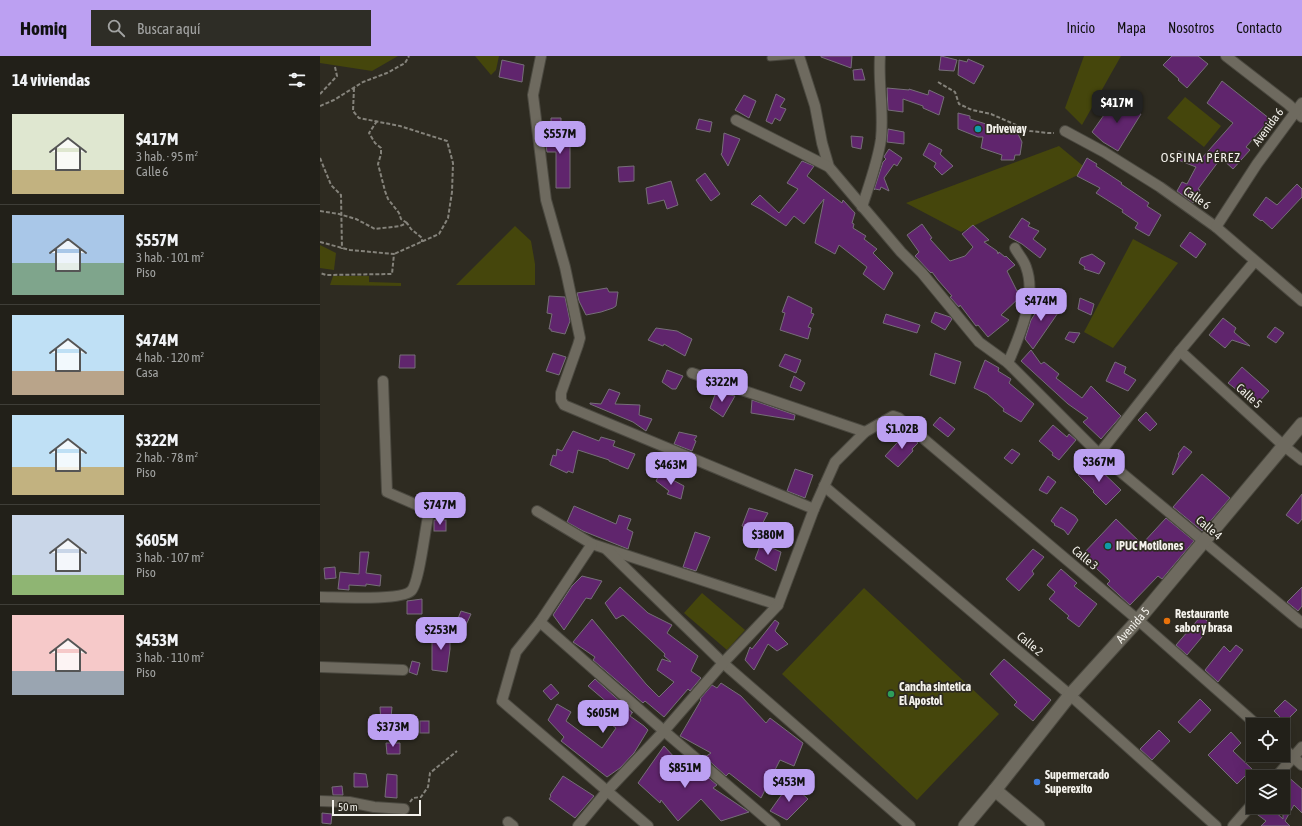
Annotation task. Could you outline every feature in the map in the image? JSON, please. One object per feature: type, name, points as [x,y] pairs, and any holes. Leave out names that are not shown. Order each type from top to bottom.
[{"type":"street","points":[[541,56],[533,95],[546,200],[565,267],[580,338],[561,393],[561,400],[564,405],[814,509]]},
{"type":"street","points":[[799,56],[815,106],[822,143],[829,168]]},
{"type":"street","points":[[862,207],[872,178],[881,139],[882,96],[880,56]]},
{"type":"street","points":[[1226,56],[1288,104],[1298,114]]},
{"type":"street","name":"Avenida 6","points":[[1216,227],[1257,164],[1298,114],[1302,103]]},
{"type":"street","points":[[736,120],[829,168]]},
{"type":"street","name":"Calle 6","points":[[1066,131],[1104,152],[1160,187],[1216,227],[1302,301]]},
{"type":"street","name":"Calle 4","points":[[829,168],[901,252],[922,273],[979,342],[1008,363],[1099,454],[1302,623]]},
{"type":"street","points":[[1008,363],[1022,331],[1031,287],[1026,266],[1014,248]]},
{"type":"street","points":[[1099,454],[1180,351],[1255,261]]},
{"type":"street","name":"Calle 5","points":[[1180,351],[1284,446],[1302,460]]},
{"type":"street","points":[[578,826],[606,791],[664,731],[723,663],[778,605],[814,509],[835,462],[865,432],[692,373]]},
{"type":"street","points":[[320,597],[367,598],[406,594],[413,589],[419,568],[428,517],[427,511],[424,508],[386,492],[383,381]]},
{"type":"street","name":"Calle 3","points":[[865,432],[893,416],[899,418],[1138,620],[1249,718]]},
{"type":"street","name":"Avenida 5","points":[[965,826],[1070,695],[1138,620],[1302,424]]},
{"type":"street","name":"Calle 2","points":[[824,486],[1070,695],[1216,826]]},
{"type":"street","points":[[537,511],[592,544],[778,605]]},
{"type":"street","points":[[592,544],[540,622],[516,652],[502,701],[648,826]]},
{"type":"street","points":[[606,549],[723,663],[910,826]]},
{"type":"street","points":[[540,622],[664,731],[776,826]]},
{"type":"street","points":[[320,668],[402,670]]},
{"type":"street","points":[[1282,770],[1302,748]]},
{"type":"street","points":[[1290,754],[1302,765]]},
{"type":"street","points":[[995,790],[1038,826]]},
{"type":"street","points":[[320,801],[349,802],[404,809]]},
{"type":"street","points":[[1233,826],[1246,811]]},
{"type":"lane","points":[[770,58],[795,56]]},
{"type":"path","points":[[320,106],[334,100],[363,82],[387,73],[406,63],[409,56]]},
{"type":"path","points":[[320,94],[337,76],[335,67]]},
{"type":"path","points":[[938,82],[955,92],[960,104],[972,110],[991,114],[1030,131],[1048,133],[1066,131]]},
{"type":"path","points":[[320,242],[342,248],[394,254],[439,234],[448,218],[452,192],[453,163],[447,141],[400,126],[359,118],[353,111],[354,88]]},
{"type":"path","points":[[377,122],[369,133],[375,143],[381,148],[378,164],[385,191],[388,199],[399,212],[401,219],[407,223],[411,229],[417,232],[422,238],[422,242]]},
{"type":"path","points":[[320,158],[331,185],[341,195],[342,248]]},
{"type":"path","points":[[320,211],[356,219],[375,229],[400,226],[407,223]]},
{"type":"path","points":[[320,273],[326,275],[392,274],[394,254]]},
{"type":"path","points":[[404,809],[413,798],[421,797],[428,787],[430,773],[457,751]]},
{"type":"shaded area","points":[[320,56],[398,56],[372,71],[320,63]]},
{"type":"shaded area","points":[[475,56],[499,56],[496,70],[491,75]]},
{"type":"shaded area","points":[[1084,56],[1121,56],[1082,125],[1065,108]]},
{"type":"shaded area","points":[[1185,97],[1221,126],[1204,147],[1167,118]]},
{"type":"shaded area","points":[[1059,146],[1088,170],[961,232],[906,203]]},
{"type":"shaded area","points":[[515,226],[531,241],[535,264],[535,285],[456,285]]},
{"type":"shaded area","points":[[1133,239],[1178,263],[1113,348],[1084,332]]},
{"type":"shaded area","points":[[320,245],[336,253],[334,270],[320,268]]},
{"type":"shaded area","points":[[333,276],[369,276],[369,282],[401,283],[401,286],[330,285]]},
{"type":"shaded area","name":"Cancha sintetica El Apostol","points":[[864,588],[999,714],[917,800],[782,674]]},
{"type":"shaded area","points":[[702,593],[745,630],[727,650],[684,613]]},
{"type":"building","points":[[852,56],[851,68],[821,57]]},
{"type":"building","points":[[941,56],[957,60],[954,71],[939,70]]},
{"type":"building","points":[[1172,56],[1198,56],[1208,64],[1187,88],[1163,65]]},
{"type":"building","points":[[968,59],[984,66],[974,84],[958,75],[959,60],[967,62]]},
{"type":"building","points":[[502,60],[524,65],[522,82],[499,77]]},
{"type":"building","points":[[862,69],[865,80],[854,80],[853,70]]},
{"type":"building","points":[[1222,81],[1270,119],[1246,147],[1250,150],[1233,169],[1221,158],[1198,189],[1200,190],[1193,203],[1177,191],[1182,182],[1187,184],[1196,167],[1173,158],[1178,151],[1194,155],[1201,159],[1233,123],[1207,103]]},
{"type":"building","points":[[887,88],[909,89],[928,95],[929,90],[944,97],[939,115],[923,108],[923,106],[903,99],[903,112],[888,110]]},
{"type":"building","points":[[776,94],[785,99],[780,107],[786,109],[780,121],[775,118],[772,124],[766,121]]},
{"type":"building","points":[[744,95],[756,101],[749,118],[735,110]]},
{"type":"building","points":[[1116,98],[1132,106],[1130,108],[1141,114],[1118,151],[1103,142],[1092,132]]},
{"type":"building","points":[[958,113],[970,116],[970,119],[1002,129],[1016,130],[1022,142],[1020,155],[1015,155],[1014,160],[1001,160],[1002,155],[981,148],[983,137],[978,137],[958,129]]},
{"type":"building","points":[[551,118],[561,118],[561,145],[570,144],[570,188],[556,188],[556,152],[547,152],[545,138],[551,138]]},
{"type":"building","points":[[699,119],[712,122],[710,132],[696,129]]},
{"type":"building","points":[[888,129],[904,132],[904,144],[887,142]]},
{"type":"building","points":[[724,133],[740,139],[728,166],[721,154]]},
{"type":"building","points":[[851,136],[863,137],[861,149],[852,147]]},
{"type":"building","points":[[929,143],[942,150],[940,154],[953,166],[942,175],[934,167],[936,163],[923,155]]},
{"type":"building","points":[[889,149],[902,158],[897,166],[894,164],[884,178],[889,191],[881,187],[880,190],[874,190],[883,162],[886,159],[884,157]]},
{"type":"building","points":[[1087,158],[1149,203],[1147,206],[1161,215],[1149,236],[1135,228],[1138,223],[1122,212],[1123,210],[1096,193],[1100,188],[1077,176]]},
{"type":"building","points":[[802,161],[814,166],[807,176],[842,203],[843,200],[855,213],[852,223],[854,224],[853,228],[866,236],[864,239],[877,249],[873,253],[893,273],[884,290],[863,274],[867,267],[839,245],[835,254],[815,243],[824,199],[804,224],[794,216],[786,226],[751,204],[760,195],[779,213],[798,189],[787,183]]},
{"type":"building","points":[[634,166],[634,181],[619,182],[618,167]]},
{"type":"building","points":[[705,173],[720,194],[711,201],[696,180]]},
{"type":"building","points":[[671,181],[678,205],[667,209],[664,200],[648,204],[646,188]]},
{"type":"building","points":[[1297,184],[1302,189],[1302,197],[1272,229],[1262,220],[1261,221],[1253,215],[1266,197],[1277,205]]},
{"type":"building","points":[[1022,218],[1030,223],[1028,226],[1039,231],[1033,239],[1046,249],[1040,258],[1022,244],[1009,237]]},
{"type":"building","points":[[922,224],[932,238],[930,239],[950,261],[965,256],[973,247],[962,234],[973,225],[989,240],[984,242],[997,251],[998,254],[999,252],[1005,257],[1006,256],[1015,265],[1007,271],[1020,297],[1001,315],[1009,320],[988,337],[978,325],[976,326],[960,305],[959,307],[950,297],[952,296],[932,272],[931,273],[915,256],[919,252],[907,235]]},
{"type":"building","points":[[1190,232],[1206,244],[1196,258],[1180,246]]},
{"type":"building","points":[[1092,254],[1105,263],[1099,274],[1084,269],[1085,267],[1079,263],[1081,258]]},
{"type":"building","points":[[607,288],[609,292],[618,292],[616,306],[601,312],[586,315],[577,293]]},
{"type":"building","points":[[549,296],[565,297],[570,321],[565,334],[551,331],[551,329],[549,329],[552,314],[547,313]]},
{"type":"building","points":[[788,296],[812,308],[811,313],[814,314],[808,327],[811,328],[808,339],[780,330],[785,313],[782,312]]},
{"type":"building","points":[[1047,296],[1060,310],[1033,349],[1025,339],[1031,320],[1038,309],[1040,309]]},
{"type":"building","points":[[1080,298],[1094,304],[1091,315],[1078,309]]},
{"type":"building","points":[[935,312],[952,319],[945,330],[931,322]]},
{"type":"building","points":[[886,314],[920,325],[917,333],[883,323]]},
{"type":"building","points":[[1223,318],[1236,328],[1234,332],[1250,346],[1232,340],[1225,348],[1209,335]]},
{"type":"building","points":[[1275,327],[1284,333],[1276,343],[1267,337]]},
{"type":"building","points":[[656,328],[677,331],[692,339],[685,356],[664,344],[663,346],[648,340]]},
{"type":"building","points":[[1069,332],[1080,333],[1074,343],[1065,339]]},
{"type":"building","points":[[1031,350],[1041,364],[1044,362],[1059,374],[1056,378],[1082,398],[1091,386],[1121,416],[1101,439],[1083,422],[1088,418],[1068,404],[1021,361]]},
{"type":"building","points":[[553,353],[566,357],[559,375],[546,371]]},
{"type":"building","points":[[935,353],[961,362],[955,384],[930,375]]},
{"type":"building","points":[[785,354],[801,360],[796,373],[779,366]]},
{"type":"building","points":[[400,355],[415,355],[415,368],[399,368]]},
{"type":"building","points":[[985,360],[999,368],[998,371],[1011,379],[1009,383],[1034,404],[1021,422],[1003,411],[1004,409],[987,394],[974,388]]},
{"type":"building","points":[[1115,362],[1126,367],[1124,373],[1136,380],[1128,391],[1106,381]]},
{"type":"building","points":[[1242,367],[1269,391],[1256,405],[1228,383]]},
{"type":"building","points":[[667,370],[683,376],[676,389],[672,389],[662,382]]},
{"type":"building","points":[[794,376],[805,383],[801,391],[790,387]]},
{"type":"building","points":[[609,389],[620,393],[615,404],[640,405],[639,415],[652,419],[646,431],[633,422],[590,404],[601,404]]},
{"type":"building","points":[[716,392],[735,396],[723,417],[710,408]]},
{"type":"building","points":[[752,400],[795,415],[794,420],[751,413]]},
{"type":"building","points":[[1146,412],[1157,424],[1150,431],[1138,420]]},
{"type":"building","points":[[940,417],[955,429],[948,437],[933,425]]},
{"type":"building","points":[[1053,425],[1067,437],[1069,434],[1076,440],[1059,460],[1039,441]]},
{"type":"building","points":[[573,431],[599,441],[601,437],[615,441],[613,446],[635,454],[628,469],[609,460],[578,450],[573,473],[568,471],[567,473],[550,465],[553,455],[556,456],[557,449],[562,451]]},
{"type":"building","points":[[679,432],[697,436],[694,440],[696,441],[692,451],[674,444]]},
{"type":"building","points":[[906,433],[918,443],[912,449],[913,451],[898,467],[885,456]]},
{"type":"building","points":[[1184,446],[1192,452],[1173,475],[1172,474],[1179,455],[1178,454]]},
{"type":"building","points":[[1012,449],[1020,454],[1012,464],[1004,458]]},
{"type":"building","points":[[1091,461],[1121,490],[1106,505],[1078,475]]},
{"type":"building","points":[[795,469],[813,475],[805,498],[787,491]]},
{"type":"building","points":[[660,473],[684,486],[681,499],[667,494],[669,491],[656,481]]},
{"type":"building","points":[[1202,474],[1230,498],[1202,531],[1173,507]]},
{"type":"building","points":[[1048,476],[1056,482],[1047,494],[1039,490]]},
{"type":"building","points":[[1302,494],[1302,519],[1298,524],[1286,515]]},
{"type":"building","points":[[574,506],[616,524],[619,515],[631,519],[627,529],[633,532],[628,549],[583,531],[567,522]]},
{"type":"building","points":[[1061,507],[1075,516],[1078,520],[1068,535],[1064,530],[1054,525],[1055,524],[1051,521]]},
{"type":"building","points":[[749,508],[768,513],[759,530],[742,526]]},
{"type":"building","points":[[1166,518],[1194,541],[1162,579],[1158,576],[1130,605],[1107,584],[1110,581],[1082,555],[1116,519],[1142,544]]},
{"type":"building","points":[[434,520],[446,520],[446,531],[434,531]]},
{"type":"building","points":[[695,532],[710,537],[696,571],[683,567]]},
{"type":"building","points":[[761,543],[781,552],[776,571],[755,559]]},
{"type":"building","points":[[1033,549],[1044,557],[1032,571],[1034,574],[1019,591],[1006,579]]},
{"type":"building","points":[[360,552],[369,552],[366,573],[381,575],[380,586],[366,584],[366,586],[349,585],[349,590],[338,589],[340,572],[359,574]]},
{"type":"building","points":[[335,567],[336,578],[325,579],[324,568]]},
{"type":"building","points":[[1061,569],[1077,583],[1074,586],[1097,604],[1079,627],[1067,618],[1069,616],[1049,599],[1055,592],[1047,585]]},
{"type":"building","points":[[582,576],[602,581],[591,599],[586,598],[564,630],[553,615],[572,586]]},
{"type":"building","points":[[620,587],[648,613],[672,625],[667,633],[698,656],[691,671],[701,678],[690,691],[688,689],[664,717],[645,701],[643,703],[593,660],[595,657],[573,642],[592,619],[646,684],[659,697],[674,682],[657,670],[662,659],[671,662],[664,656],[665,654],[623,615],[616,619],[605,603]]},
{"type":"building","points":[[1302,587],[1302,606],[1298,611],[1287,602]]},
{"type":"building","points":[[422,599],[422,614],[407,614],[407,601]]},
{"type":"building","points":[[461,611],[471,614],[466,625],[457,621]]},
{"type":"building","points":[[1201,616],[1212,625],[1187,655],[1176,645]]},
{"type":"building","points":[[775,620],[779,623],[775,631],[788,644],[777,651],[768,644],[754,670],[745,660],[750,647],[752,649]]},
{"type":"building","points":[[432,632],[450,633],[450,649],[447,672],[432,670]]},
{"type":"building","points":[[1236,645],[1243,650],[1218,682],[1205,670],[1224,646],[1230,652]]},
{"type":"building","points":[[1004,659],[1051,700],[1033,721],[1014,705],[1017,702],[990,674]]},
{"type":"building","points":[[412,661],[420,663],[417,675],[409,672]]},
{"type":"building","points":[[595,679],[631,711],[632,713],[630,716],[648,730],[634,753],[620,768],[607,777],[561,741],[564,737],[548,720],[557,704],[571,712],[566,721],[602,748],[616,728],[600,716],[609,704],[588,686]]},
{"type":"building","points":[[721,683],[741,696],[766,723],[770,718],[803,743],[794,766],[780,760],[761,798],[729,773],[726,776],[705,757],[711,753],[680,736],[701,700],[700,699],[712,685],[717,688]]},
{"type":"building","points":[[551,684],[559,693],[551,700],[543,691]]},
{"type":"building","points":[[1200,699],[1211,710],[1190,733],[1178,722]]},
{"type":"building","points":[[1285,700],[1297,710],[1289,718],[1281,718],[1274,711]]},
{"type":"building","points":[[380,707],[392,707],[390,728],[383,728],[381,723]]},
{"type":"building","points":[[420,721],[429,721],[429,733],[420,733]]},
{"type":"building","points":[[1159,730],[1170,741],[1152,760],[1140,749]]},
{"type":"building","points":[[1231,732],[1241,743],[1233,751],[1252,769],[1246,770],[1246,775],[1237,784],[1208,755]]},
{"type":"building","points":[[386,743],[400,743],[400,754],[387,754]]},
{"type":"building","points":[[664,746],[689,773],[695,766],[717,785],[713,788],[749,812],[721,821],[701,799],[678,821],[661,800],[660,803],[638,783]]},
{"type":"building","points":[[354,773],[366,774],[368,787],[354,787]]},
{"type":"building","points":[[387,774],[397,775],[397,798],[385,797]]},
{"type":"building","points":[[563,776],[594,796],[575,818],[549,799],[551,796],[550,795]]},
{"type":"building","points":[[1290,778],[1302,789],[1302,813],[1294,805],[1290,812]]},
{"type":"building","points":[[790,783],[808,799],[787,820],[770,811]]},
{"type":"building","points":[[342,786],[343,795],[333,795],[332,787]]},
{"type":"building","points":[[322,813],[332,814],[331,824],[322,823]]},
{"type":"building","points":[[1257,814],[1278,814],[1283,819],[1283,814],[1289,814],[1285,821],[1290,826],[1261,826],[1266,821]]},
{"type":"place","name":"Driveway","points":[[978,129]]},
{"type":"place","name":"IPUC Motilones","points":[[1108,546]]},
{"type":"place","name":"Restaurante sabor y brasa","points":[[1167,621]]},
{"type":"place","name":"Cancha sintetica El Apostol","points":[[891,694]]},
{"type":"place","name":"Supermercado Superexito","points":[[1037,782]]},
{"type":"district","name":"OSPINA PÉREZ","points":[[1201,157]]}]
